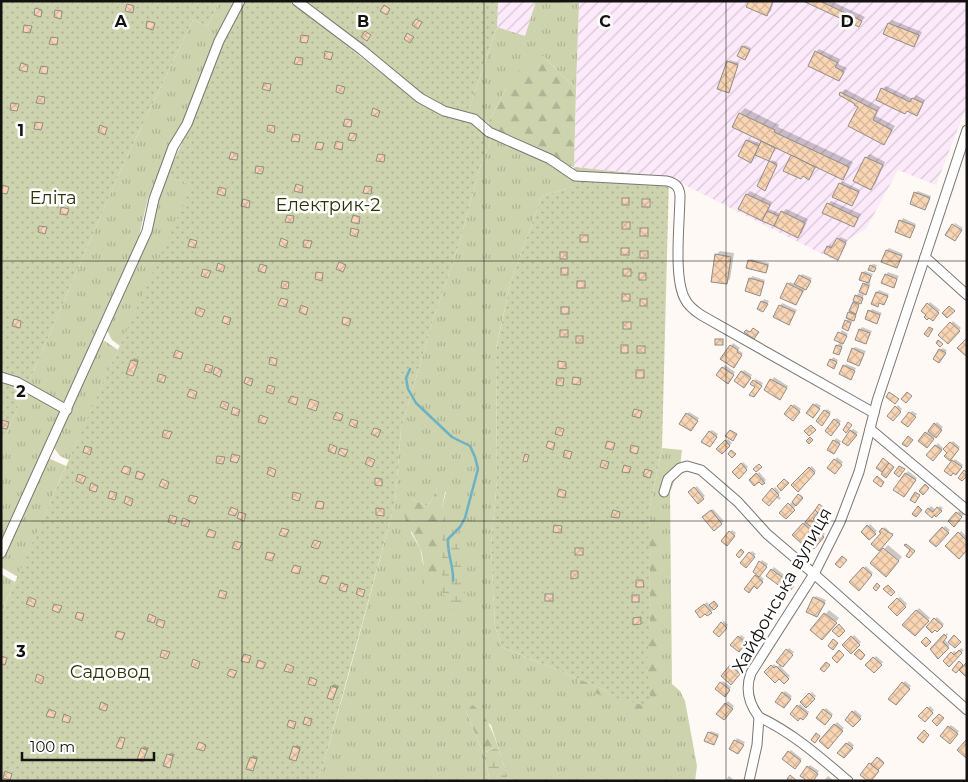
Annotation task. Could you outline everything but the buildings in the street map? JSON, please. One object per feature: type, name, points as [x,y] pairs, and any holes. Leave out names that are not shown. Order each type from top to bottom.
[{"type":"street","points":[[1,552],[144,237],[154,199],[173,147],[187,124],[219,41],[240,1]]},
{"type":"street","points":[[297,1],[362,50],[420,98],[444,111],[474,119],[490,132],[550,158],[575,176],[667,181],[674,183],[678,186],[680,195],[680,282],[685,300],[701,315],[874,413]]},
{"type":"street","name":"Хайфонська вулиця","points":[[759,717],[748,694],[751,673],[814,574],[840,522],[858,472],[874,413],[967,130]]},
{"type":"street","points":[[925,257],[967,295]]},
{"type":"street","points":[[1,377],[18,382],[67,410]]},
{"type":"street","points":[[870,429],[967,510]]},
{"type":"street","points":[[664,492],[668,479],[680,468],[687,466],[701,470],[738,502],[767,534],[967,710]]},
{"type":"street","points":[[749,781],[757,745],[759,717],[794,736],[848,781]]},
{"type":"shaded area","points":[[498,1],[536,1],[525,36],[497,27]]},
{"type":"shaded area","points":[[554,1],[967,1],[967,105],[936,185],[898,170],[866,229],[849,239],[838,262],[669,177],[574,167],[579,3]]},
{"type":"green space","name":"Еліта","points":[[1,1],[219,1],[208,26],[193,20],[123,165],[1,446]]},
{"type":"green space","points":[[219,1],[235,1],[214,40],[184,123],[168,149],[148,198],[138,240],[1,543],[1,446],[123,165],[193,20],[208,26]]},
{"type":"green space","points":[[244,1],[290,1],[418,102],[472,123],[491,138],[479,170],[459,245],[433,320],[401,429],[395,503],[325,759],[317,781],[1,781],[1,614],[192,185],[166,177],[190,126],[221,45]]},
{"type":"green space","points":[[303,1],[498,1],[497,27],[468,112],[446,108],[423,96]]},
{"type":"green space","points":[[536,1],[579,3],[576,89],[543,56],[506,89],[488,123],[468,112],[497,27],[525,36]]},
{"type":"green space","points":[[543,56],[576,89],[574,167],[492,129],[488,123],[506,89],[524,62]]},
{"type":"green space","points":[[491,138],[551,165],[573,179],[572,187],[542,196],[511,281],[496,348],[497,481],[491,546],[495,627],[502,647],[598,687],[621,700],[648,686],[647,654],[650,618],[649,511],[662,448],[682,450],[680,467],[670,492],[672,684],[680,691],[685,701],[697,766],[695,781],[509,781],[491,725],[466,711],[483,753],[490,781],[317,781],[325,759],[395,503],[401,429],[433,320],[459,245],[479,170]],"holes":[[[438,487],[446,492],[442,507],[442,577],[439,588],[423,564],[420,548],[411,533],[411,498],[426,506],[431,501]]]},
{"type":"green space","points":[[574,167],[669,177],[662,448],[649,511],[650,618],[647,664],[650,697],[646,705],[621,700],[598,687],[502,647],[495,627],[491,546],[497,481],[496,349],[511,281],[542,196],[572,187]]},
{"type":"green space","points":[[166,177],[193,185],[120,346],[112,340],[107,330]]},
{"type":"green space","points":[[105,341],[118,350],[69,460],[60,456],[54,448],[100,342]]},
{"type":"green space","points":[[48,458],[66,466],[18,577],[1,567],[1,560]]},
{"type":"green space","points":[[438,487],[446,488],[442,507],[442,577],[440,588],[431,588],[425,583],[421,552],[405,519],[404,506],[406,500],[411,498],[426,506],[431,501]]},
{"type":"green space","points":[[656,523],[659,527],[661,540],[661,685],[658,702],[648,712],[637,711],[577,685],[577,682],[580,679],[620,699],[637,704],[646,705],[650,697],[647,664],[650,618],[649,529],[652,524]]},
{"type":"green space","points":[[442,530],[456,542],[463,560],[465,600],[462,608],[458,610],[452,608],[440,588],[442,577]]},
{"type":"green space","points":[[1,574],[15,582],[1,614]]},
{"type":"green space","points":[[473,705],[483,715],[495,737],[499,750],[494,748],[483,753],[466,711]]},
{"type":"green space","points":[[495,748],[499,750],[509,781],[490,781],[483,753]]},
{"type":"waterway","points":[[410,369],[406,378],[408,389],[416,403],[452,437],[470,446],[478,469],[465,518],[460,527],[448,539],[453,581]]},
{"type":"park label","name":"Електрик-2","points":[[328,205]]},
{"type":"park label","name":"Садовод","points":[[110,672]]}]
